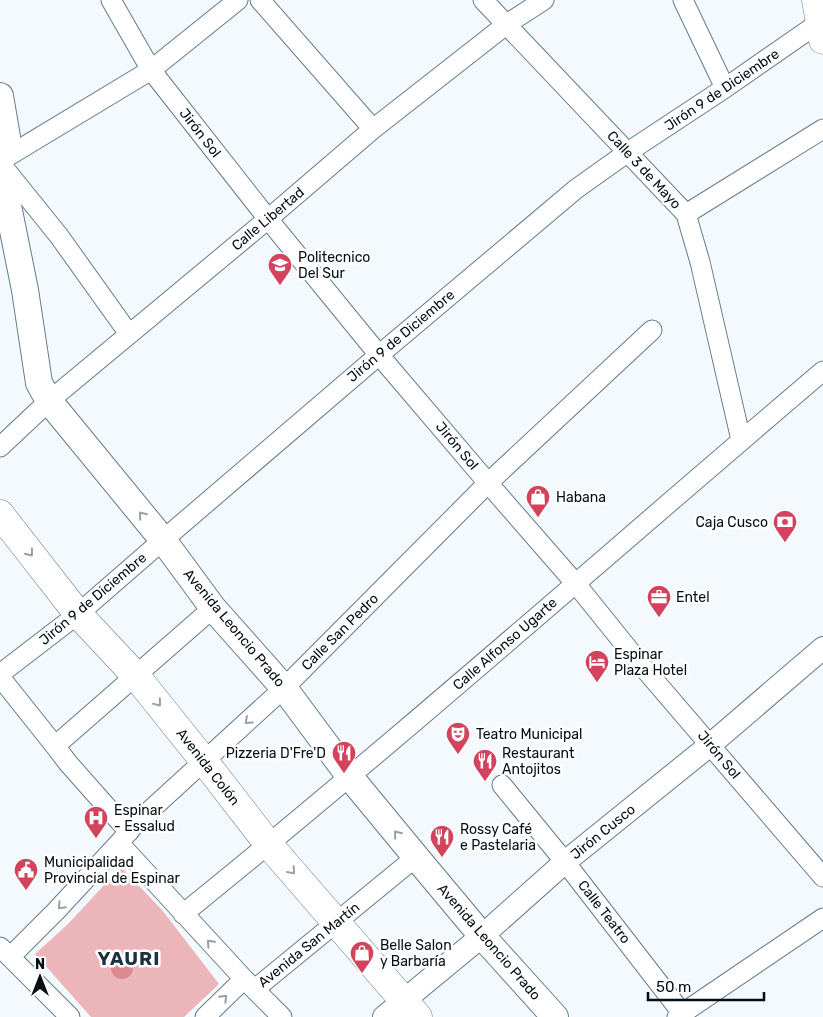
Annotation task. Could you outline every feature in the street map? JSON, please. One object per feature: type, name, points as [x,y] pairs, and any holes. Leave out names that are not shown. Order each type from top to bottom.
[{"type":"main road","name":"Avenida Leoncio Prado","points":[[0,96],[7,138],[0,162],[25,290],[39,383],[50,401],[163,540],[213,608],[284,688],[350,777],[482,936],[554,1017]]},
{"type":"main road","name":"Avenida Colón","points":[[0,514],[78,614],[136,676],[269,845],[337,923],[402,1011]]},
{"type":"street","name":"Jirón Sol","points":[[111,0],[151,70],[268,220],[378,354],[576,584],[642,666],[823,877]]},
{"type":"street","points":[[129,334],[59,236],[0,162],[151,70],[238,0]]},
{"type":"street","points":[[260,0],[373,129]]},
{"type":"street","name":"Calle 3 de Mayo","points":[[483,0],[686,214],[700,262],[742,440]]},
{"type":"street","name":"Calle Libertad","points":[[0,448],[50,401],[268,220],[373,129],[507,24],[544,0]]},
{"type":"street","points":[[683,0],[725,88]]},
{"type":"street","name":"Jirón 9 de Diciembre","points":[[0,676],[78,614],[378,354],[576,189],[820,21]]},
{"type":"street","points":[[686,214],[823,129]]},
{"type":"street","name":"Calle San Pedro","points":[[5,952],[56,911],[135,824],[284,688],[488,483],[652,330]]},
{"type":"street","name":"Calle Alfonso Ugarte","points":[[183,914],[350,777],[823,370]]},
{"type":"street","points":[[56,746],[213,608]]},
{"type":"street","name":"Jirón Cusco","points":[[402,1011],[565,862],[710,744],[823,648]]},
{"type":"street","points":[[0,676],[56,746],[183,914],[282,1017]]},
{"type":"street","name":"Calle Teatro","points":[[502,785],[565,862],[681,1016]]},
{"type":"street","name":"Avenida San Martín","points":[[205,1017],[337,923],[416,858]]},
{"type":"street","points":[[681,1016],[823,918]]},
{"type":"street","points":[[5,952],[70,1017]]},
{"type":"shaded area","points":[[121,867],[162,910],[219,984],[184,1017],[91,1017],[35,954],[68,924]]},
{"type":"shaded area","points":[[122,957],[130,960],[133,968],[130,976],[122,979],[114,976],[111,968],[114,960]]},
{"type":"place","name":"Politecnico Del Sur","points":[[280,286]]},
{"type":"place","name":"Habana","points":[[538,518]]},
{"type":"place","name":"Caja Cusco","points":[[785,543]]},
{"type":"place","name":"Entel","points":[[659,618]]},
{"type":"place","name":"Espinar Plaza Hotel","points":[[597,683]]},
{"type":"place","name":"Teatro Municipal","points":[[458,755]]},
{"type":"place","name":"Pizzeria D'Fre'D","points":[[344,774]]},
{"type":"place","name":"Restaurant Antojitos","points":[[485,782]]},
{"type":"place","name":"Espinar - Essalud","points":[[96,839]]},
{"type":"place","name":"Rossy Café e Pastelaria","points":[[442,858]]},
{"type":"place","name":"Municipalidad Provincial de Espinar","points":[[26,891]]},
{"type":"place","name":"Belle Salon y Barbaría","points":[[362,974]]},
{"type":"district","name":"YAURI","points":[[129,958]]}]
